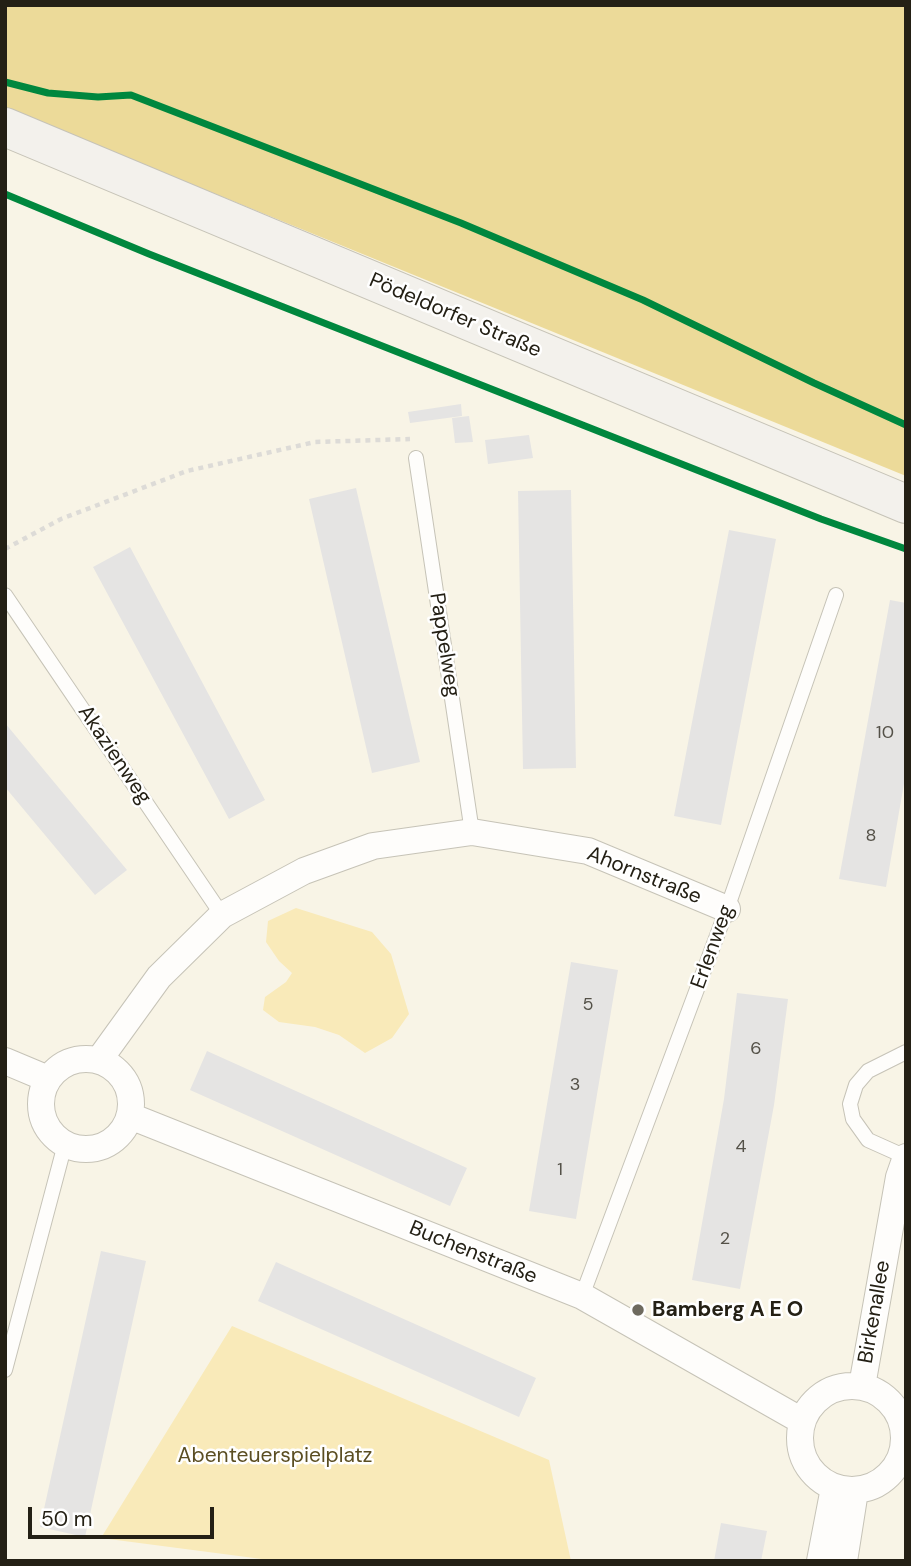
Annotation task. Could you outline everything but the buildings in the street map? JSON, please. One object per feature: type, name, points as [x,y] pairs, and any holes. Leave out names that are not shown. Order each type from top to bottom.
[{"type":"main road","name":"Pödeldorfer Straße","points":[[5,127],[906,505]]},
{"type":"street","name":"Ahornstraße","points":[[99,1060],[159,977],[222,915],[304,871],[373,846],[472,832],[587,851],[727,909]]},
{"type":"street","points":[[84,1058],[99,1060],[120,1074],[126,1083],[131,1101],[130,1116],[123,1130],[111,1141],[97,1148],[81,1149],[57,1139],[46,1126],[41,1110],[42,1094],[55,1070],[84,1058]]},
{"type":"street","points":[[5,1061],[48,1079]]},
{"type":"street","name":"Buchenstraße","points":[[130,1116],[582,1296],[802,1421]]},
{"type":"street","name":"Birkenallee","points":[[862,1386],[899,1177],[906,1157]]},
{"type":"street","points":[[843,1386],[862,1386],[879,1393],[893,1405],[902,1420],[904,1456],[884,1480],[870,1488],[845,1489],[817,1477],[805,1461],[799,1441],[802,1421],[811,1405],[825,1392],[843,1386]]},
{"type":"street","points":[[820,1561],[845,1489]]},
{"type":"street","points":[[844,1561],[845,1489]]},
{"type":"lane","name":"Pappelweg","points":[[416,458],[472,832]]},
{"type":"lane","name":"Akazienweg","points":[[5,595],[222,915]]},
{"type":"lane","name":"Erlenweg","points":[[582,1296],[727,909],[836,595]]},
{"type":"lane","points":[[906,1052],[867,1071],[856,1085],[850,1104],[853,1119],[868,1140],[906,1157]]},
{"type":"lane","points":[[5,1370],[65,1144]]},
{"type":"path","points":[[5,549],[61,519],[187,471],[315,442],[413,439],[416,458]]},
{"type":"green space","points":[[296,908],[372,932],[391,954],[409,1014],[392,1038],[365,1053],[339,1035],[315,1027],[279,1022],[263,1010],[265,997],[286,982],[292,973],[279,961],[266,942],[268,921]]},
{"type":"green space","name":"Abenteuerspielplatz","points":[[232,1326],[549,1460],[571,1561],[277,1561],[101,1538]]},
{"type":"shaded area","points":[[5,5],[906,5],[906,476],[5,108]]},
{"type":"cycle path","points":[[5,82],[48,93],[98,97],[131,95],[461,223],[643,300],[906,425]]},
{"type":"cycle path","points":[[5,194],[149,254],[821,519],[906,549]]},
{"type":"place","name":"Bamberg A E O","points":[[638,1310]]}]
